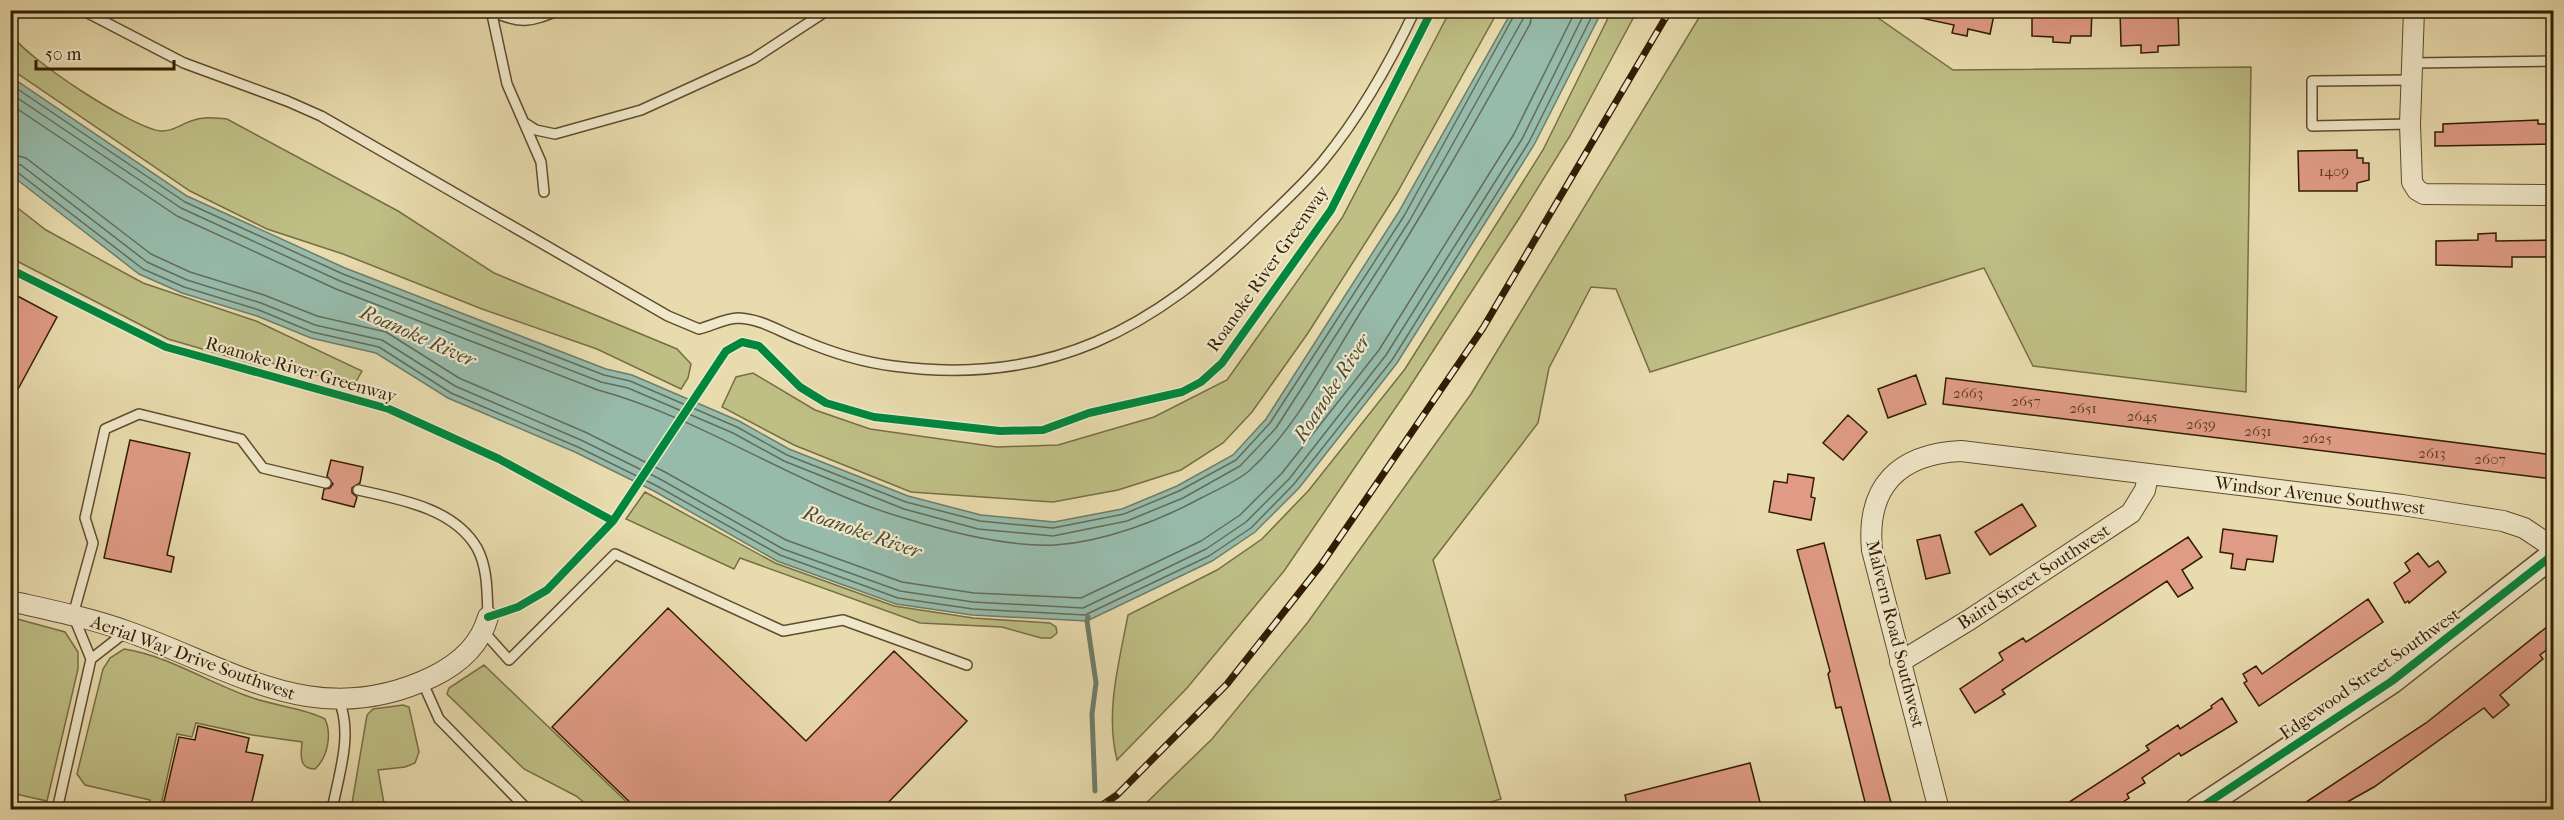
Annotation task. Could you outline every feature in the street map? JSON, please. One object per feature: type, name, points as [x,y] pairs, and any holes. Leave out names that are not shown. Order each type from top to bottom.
[{"type":"street","points":[[2414,10],[2410,124],[2412,182],[2417,190],[2424,195],[2553,195]]},
{"type":"street","name":"Malvern Road Southwest","points":[[1939,810],[1872,550],[1870,531],[1873,511],[1888,479],[1904,466],[1922,457],[1941,452],[1961,451],[2078,467]]},
{"type":"street","name":"Windsor Avenue Southwest","points":[[2078,467],[2402,505],[2503,520],[2524,528],[2553,548]]},
{"type":"street","name":"Baird Street Southwest","points":[[1900,662],[1979,614],[2131,513],[2145,490],[2148,476]]},
{"type":"street","name":"Edgewood Street Southwest","points":[[2197,810],[2392,681],[2553,554]]},
{"type":"street","name":"Aerial Way Drive Southwest","points":[[10,601],[73,615],[127,631],[276,691],[307,698],[339,700],[376,695],[422,681],[447,669],[470,652],[486,624]]},
{"type":"lane","points":[[82,10],[184,63],[321,116],[668,316],[699,329],[735,318],[761,321],[822,348],[880,364],[960,371],[1032,362],[1078,349],[1112,336],[1169,304],[1237,247],[1323,162],[1383,72],[1415,10]]},
{"type":"lane","points":[[491,11],[515,22],[536,19],[560,10]]},
{"type":"lane","points":[[525,123],[536,130],[555,134],[641,110],[753,59],[828,10]]},
{"type":"lane","points":[[491,11],[507,84],[541,162],[544,192]]},
{"type":"lane","points":[[2410,124],[2312,126],[2312,81],[2553,61]]},
{"type":"lane","points":[[57,810],[91,658],[73,615],[93,543],[85,518],[105,429],[139,414],[240,439],[263,468],[326,483]]},
{"type":"lane","points":[[358,490],[428,509],[460,527],[477,549],[486,579],[486,624],[509,660],[615,554],[783,631],[843,621],[967,665]]},
{"type":"lane","points":[[91,658],[127,631]]},
{"type":"lane","points":[[422,681],[439,719],[528,810]]},
{"type":"lane","points":[[332,810],[346,734],[346,716],[339,700]]},
{"type":"green space","points":[[1612,10],[1637,11],[1570,136],[1407,391],[1284,571],[1187,688],[1117,760],[1112,724],[1113,706],[1117,669],[1128,615],[1217,570],[1262,539],[1309,490],[1405,369],[1543,150]]},
{"type":"green space","points":[[1450,11],[1498,11],[1397,193],[1308,333],[1252,412],[1223,443],[1181,470],[1118,490],[1053,502],[911,492],[794,445],[722,407],[736,377],[753,373],[815,410],[870,429],[997,447],[1058,445],[1154,417],[1227,380],[1342,218]]},
{"type":"green space","points":[[1703,11],[1868,11],[1953,70],[2251,67],[2246,392],[2033,366],[1984,268],[1650,372],[1616,289],[1591,287],[1549,368],[1538,423],[1433,560],[1501,799],[1463,810],[1140,809],[1212,739],[1308,622],[1471,394]]},
{"type":"green space","points":[[11,34],[37,59],[81,91],[147,127],[165,131],[200,118],[227,119],[398,211],[494,273],[677,349],[691,364],[688,378],[681,389],[597,349],[482,309],[343,254],[267,229],[190,191],[11,69]]},
{"type":"green space","points":[[10,202],[46,230],[143,283],[256,321],[362,371],[354,385],[268,362],[261,366],[168,339],[11,258]]},
{"type":"green space","points":[[645,492],[775,563],[894,606],[973,618],[1050,623],[1056,627],[1057,633],[1051,638],[1041,638],[1002,627],[920,623],[740,558],[734,569],[626,519]]},
{"type":"green space","points":[[10,617],[65,632],[78,652],[78,669],[47,801],[11,793]]},
{"type":"green space","points":[[124,649],[157,657],[250,697],[308,712],[325,719],[328,745],[323,758],[315,769],[310,768],[303,764],[302,742],[252,735],[196,723],[192,737],[177,734],[160,809],[148,809],[150,800],[85,785],[77,774],[103,669],[110,658]]},
{"type":"green space","points":[[484,665],[634,809],[592,809],[576,796],[524,769],[447,694],[449,688]]},
{"type":"green space","points":[[403,705],[409,707],[419,752],[415,763],[405,767],[378,770],[385,809],[351,809],[367,715],[373,709]]},
{"type":"water","name":"Roanoke River","points":[[1512,11],[1602,11],[1534,145],[1397,363],[1299,488],[1255,532],[1212,561],[1087,621],[972,615],[896,604],[777,561],[654,491],[575,452],[448,398],[376,353],[311,338],[257,316],[182,293],[139,274],[11,175],[11,77],[187,196],[345,268],[606,369],[632,375],[739,421],[789,449],[908,496],[981,515],[1054,522],[1122,509],[1177,486],[1233,455],[1266,419],[1398,213]]},
{"type":"building","points":[[1916,10],[1995,10],[1990,34],[1968,29],[1967,36],[1952,33],[1954,25],[1916,17]]},
{"type":"building","points":[[2032,10],[2092,10],[2091,36],[2071,36],[2070,43],[2053,42],[2053,37],[2032,36]]},
{"type":"building","points":[[2120,10],[2178,10],[2179,45],[2158,46],[2158,52],[2141,53],[2141,45],[2121,46]]},
{"type":"building","points":[[2538,120],[2538,124],[2551,124],[2551,144],[2435,146],[2435,132],[2443,132],[2443,124]]},
{"type":"building","points":[[2357,150],[2357,158],[2363,158],[2363,163],[2369,163],[2369,180],[2357,183],[2357,191],[2299,191],[2298,151]]},
{"type":"building","points":[[2496,233],[2496,241],[2553,240],[2553,257],[2512,257],[2512,267],[2436,265],[2436,241],[2478,240],[2478,234]]},
{"type":"building","points":[[10,292],[57,317],[10,404]]},
{"type":"building","points":[[1916,375],[1926,404],[1888,418],[1878,389]]},
{"type":"building","points":[[1946,378],[2553,455],[2553,479],[1943,404]]},
{"type":"building","points":[[1848,415],[1867,432],[1843,460],[1823,443]]},
{"type":"building","points":[[130,440],[190,453],[167,555],[174,557],[171,572],[104,558]]},
{"type":"building","points":[[331,460],[363,467],[360,483],[352,488],[352,493],[357,497],[354,507],[322,499],[324,489],[330,488],[333,484],[327,476]]},
{"type":"building","points":[[1788,474],[1814,478],[1811,497],[1815,498],[1811,520],[1769,512],[1774,481],[1787,483]]},
{"type":"building","points":[[2022,504],[2036,526],[1990,555],[1975,532]]},
{"type":"building","points":[[2223,529],[2277,536],[2273,562],[2247,559],[2245,570],[2231,568],[2233,554],[2220,552]]},
{"type":"building","points":[[1940,535],[1950,573],[1926,579],[1917,540]]},
{"type":"building","points":[[2188,537],[2202,557],[2182,570],[2193,588],[2178,597],[2167,581],[2002,690],[2005,694],[1975,713],[1960,689],[2003,660],[1999,653],[2023,638],[2026,642]]},
{"type":"building","points":[[1824,543],[1893,810],[1867,810],[1841,707],[1836,708],[1828,674],[1830,671],[1797,550]]},
{"type":"building","points":[[2418,553],[2429,567],[2438,561],[2446,572],[2409,603],[2408,601],[2405,603],[2394,583],[2410,571],[2405,563]]},
{"type":"building","points":[[2368,599],[2383,622],[2259,706],[2244,683],[2247,681],[2243,674],[2256,666],[2262,674]]},
{"type":"building","points":[[668,608],[806,741],[894,651],[967,721],[881,810],[638,810],[552,727]]},
{"type":"building","points":[[2553,622],[2553,645],[2540,655],[2543,659],[2500,695],[2509,705],[2493,718],[2484,708],[2374,787],[2333,810],[2294,810],[2426,723]]},
{"type":"building","points":[[2222,698],[2237,722],[2181,756],[2179,753],[2142,778],[2145,783],[2127,794],[2129,798],[2111,810],[2057,810],[2149,750],[2146,746],[2178,725],[2180,729],[2212,708],[2211,706]]},
{"type":"building","points":[[198,726],[249,738],[246,752],[263,755],[250,810],[162,810],[179,737],[195,740]]},
{"type":"building","points":[[1750,763],[1762,810],[1628,810],[1625,795]]},
{"type":"waterway","points":[[1088,617],[1096,683],[1092,714],[1095,791]]},
{"type":"railway","points":[[1095,810],[1117,795],[1227,684],[1321,565],[1483,328],[1670,10]]},
{"type":"cycle path","name":"Roanoke River Greenway","points":[[488,617],[518,607],[547,590],[613,521],[726,351],[742,342],[759,346],[800,387],[826,403],[874,417],[1000,431],[1043,430],[1089,413],[1182,392],[1201,382],[1222,363],[1331,210],[1432,10]]},
{"type":"cycle path","name":"Roanoke River Greenway","points":[[10,269],[166,347],[389,409],[499,459],[613,521]]},
{"type":"cycle path","points":[[2197,810],[2392,681],[2554,554]]}]
